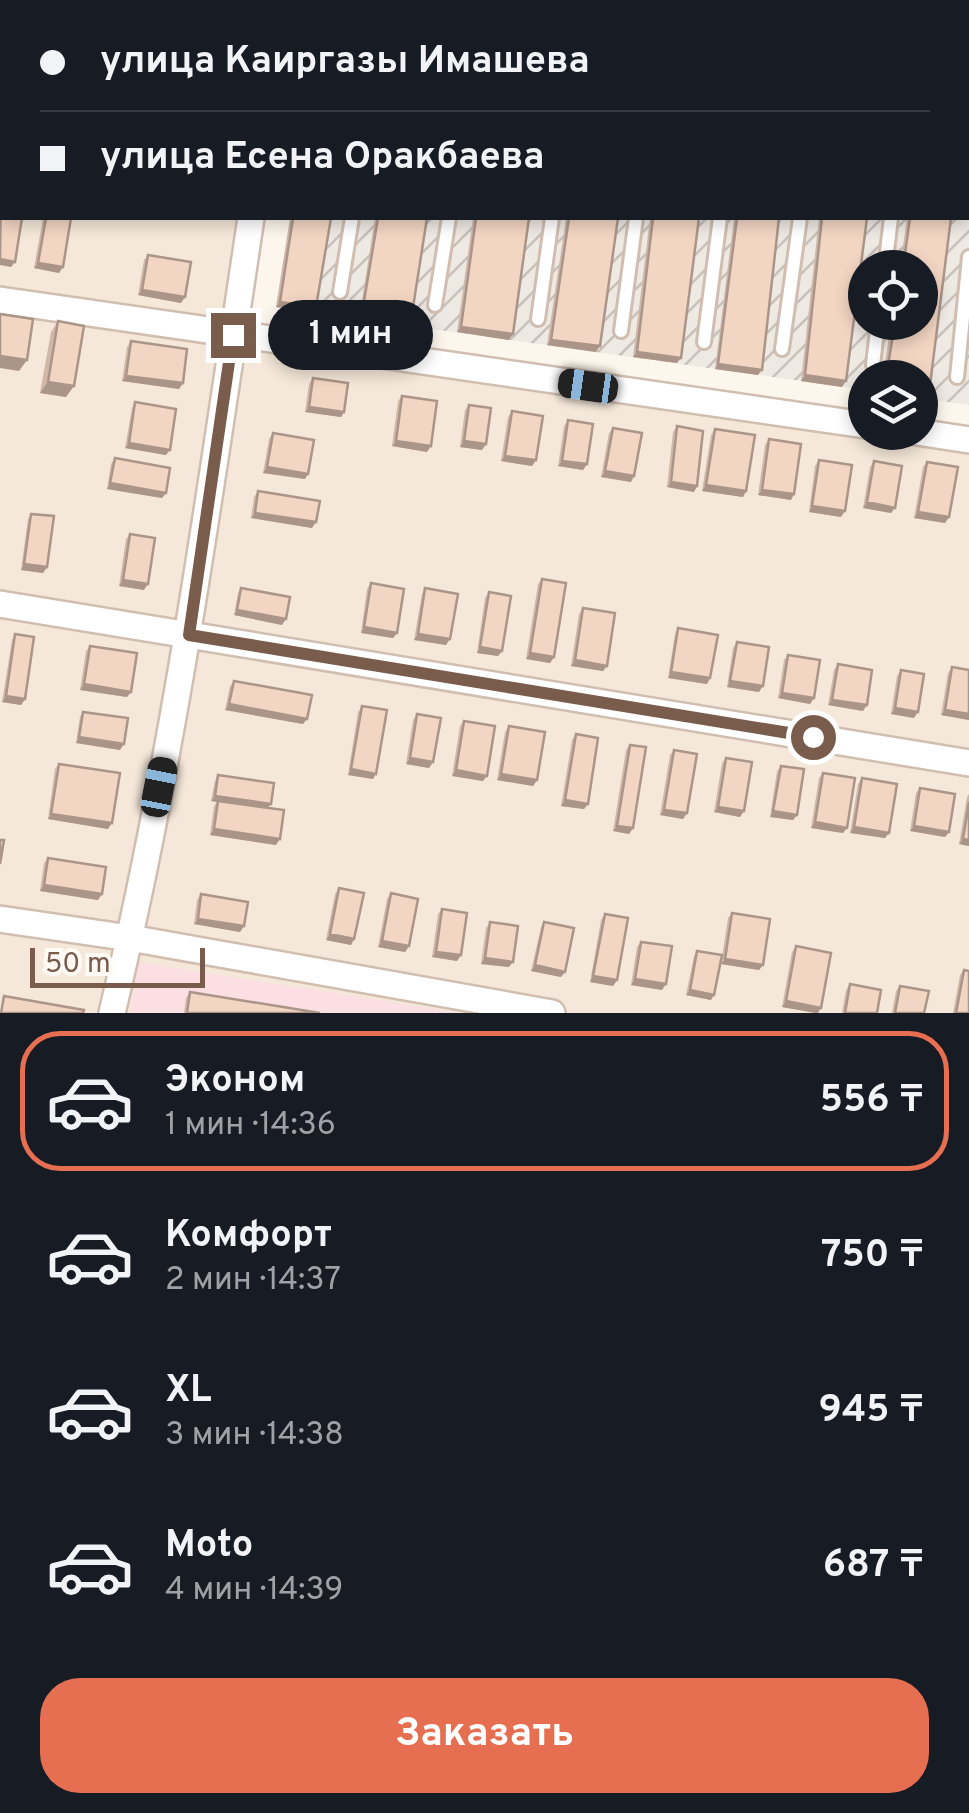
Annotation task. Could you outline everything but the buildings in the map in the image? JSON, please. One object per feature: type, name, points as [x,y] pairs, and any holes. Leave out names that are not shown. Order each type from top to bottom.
[{"type":"street","points":[[112,1013],[189,635],[251,220]]},
{"type":"street","points":[[0,300],[848,423]]},
{"type":"street","points":[[938,435],[969,440]]},
{"type":"street","points":[[0,604],[969,763]]},
{"type":"street","points":[[0,919],[130,938],[552,1013]]},
{"type":"lane","points":[[340,292],[352,220]]},
{"type":"lane","points":[[435,305],[449,220]]},
{"type":"lane","points":[[538,320],[552,220]]},
{"type":"lane","points":[[621,331],[636,220]]},
{"type":"lane","points":[[704,342],[720,220]]},
{"type":"lane","points":[[782,349],[800,220]]},
{"type":"lane","points":[[887,250],[891,220]]},
{"type":"lane","points":[[957,377],[969,257]]},
{"type":"shaded area","points":[[0,220],[251,220],[233,334],[848,429],[848,450],[938,450],[938,436],[969,440],[969,1013],[0,1013]]},
{"type":"shaded area","points":[[290,220],[969,220],[969,405],[938,401],[938,360],[848,360],[848,388],[276,307]]},
{"type":"shaded area","points":[[138,962],[460,1013],[130,1013]]},
{"type":"route","points":[[233,335],[189,635],[813,737]]}]
